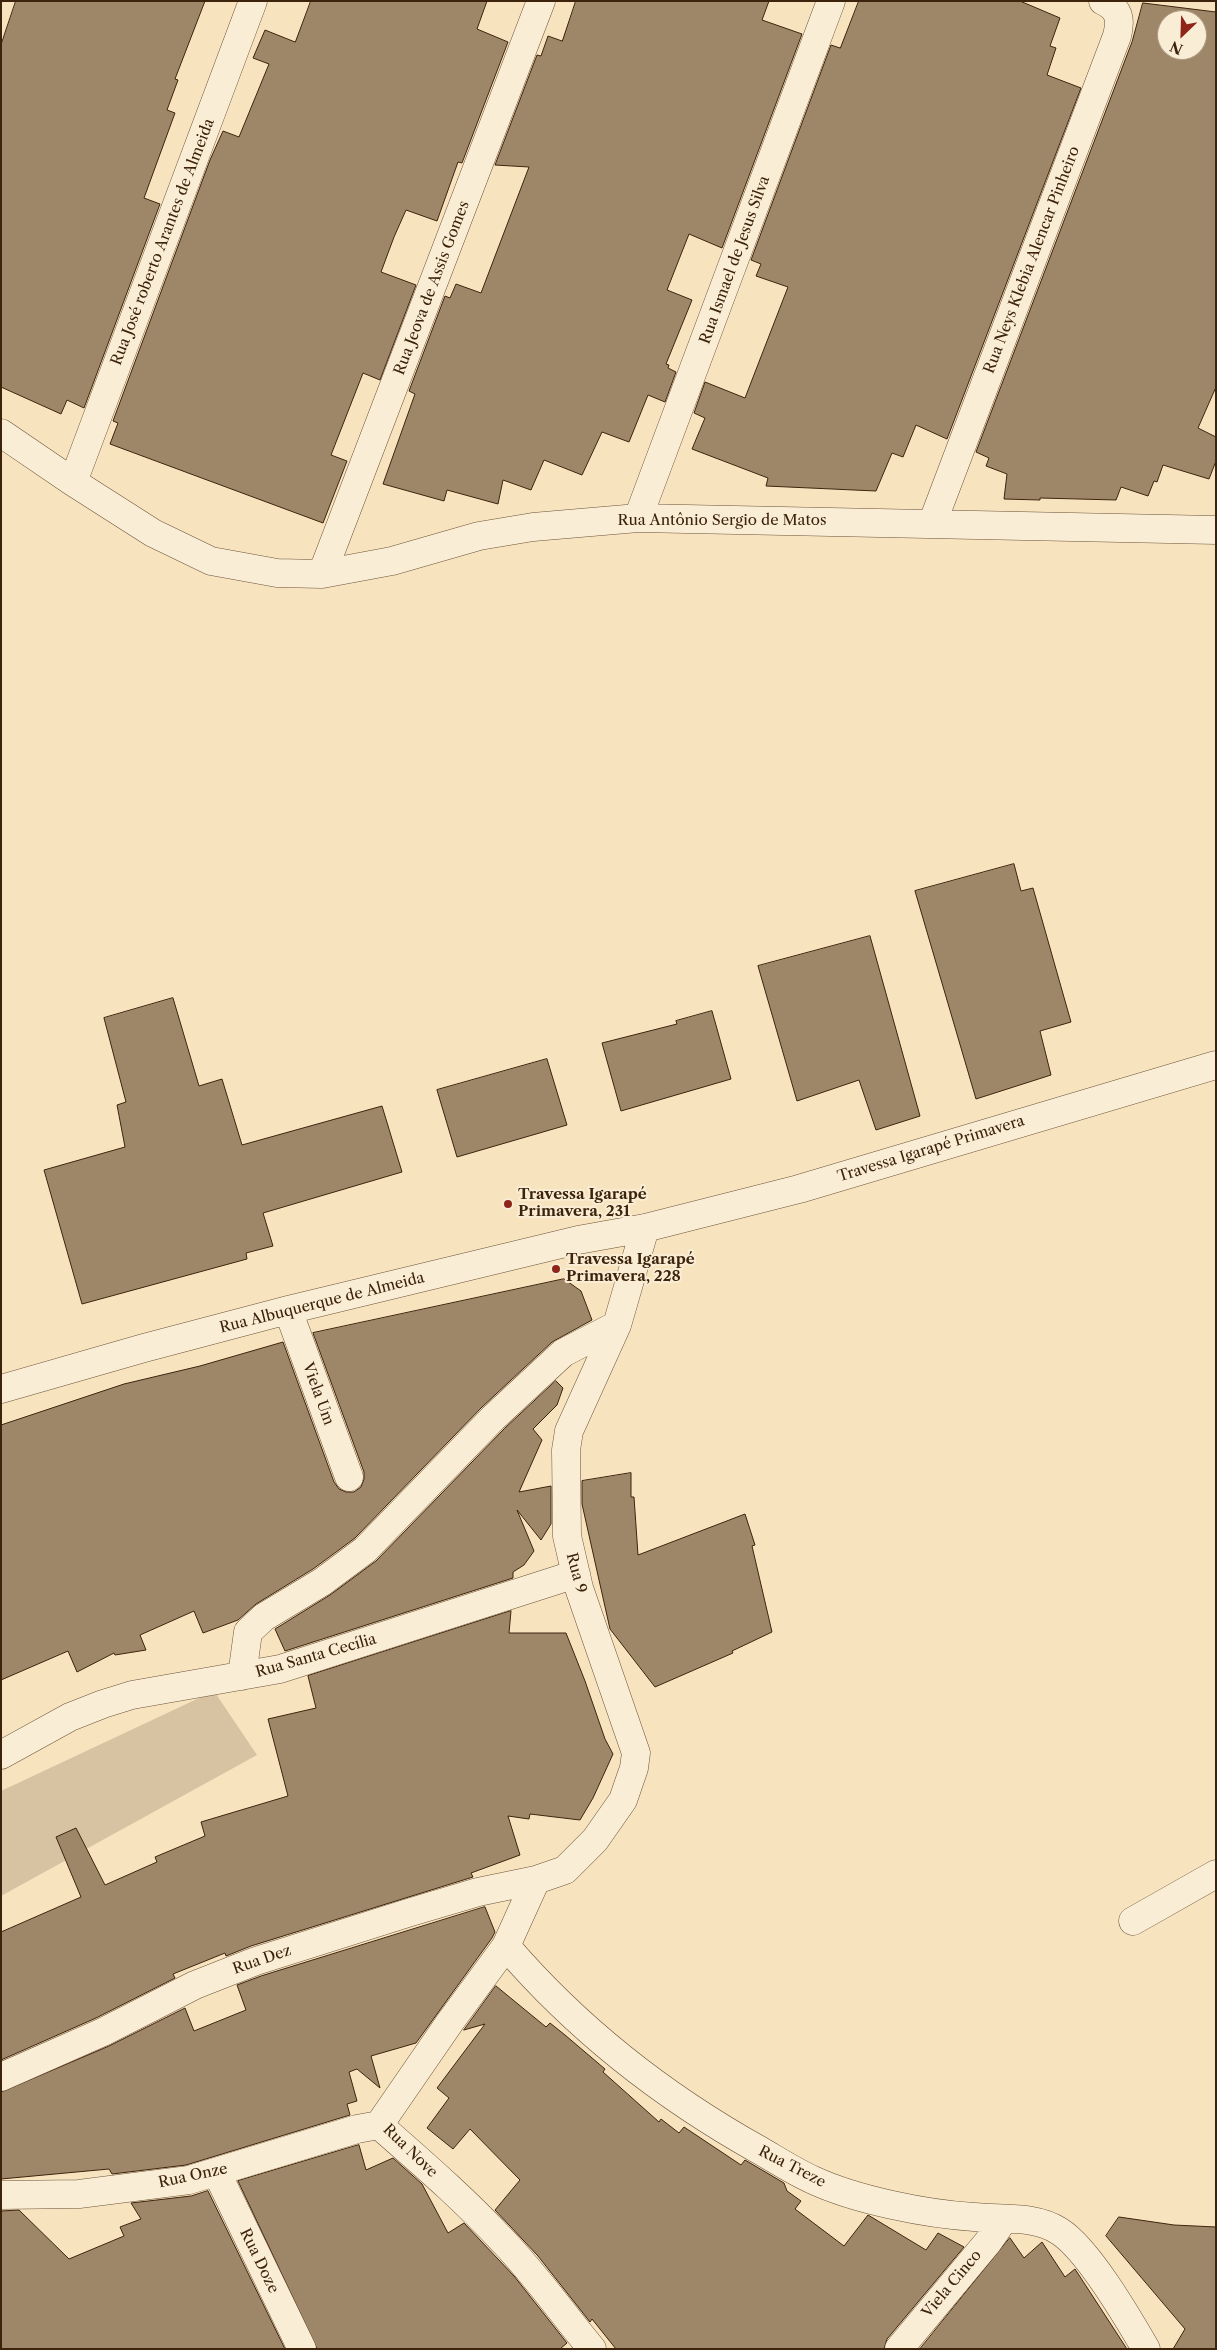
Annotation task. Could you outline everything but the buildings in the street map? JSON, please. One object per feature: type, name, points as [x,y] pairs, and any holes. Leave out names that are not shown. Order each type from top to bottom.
[{"type":"street","name":"Rua José roberto Arantes de Almeida","points":[[72,482],[253,1]]},
{"type":"street","name":"Rua Jeova de Assis Gomes","points":[[322,574],[541,1]]},
{"type":"street","name":"Rua Ismael de Jesus Silva","points":[[638,518],[831,1]]},
{"type":"street","name":"Rua Neys Klebia Alencar Pinheiro","points":[[932,524],[1117,36],[1121,21],[1118,13],[1103,1]]},
{"type":"street","name":"Rua Antônio Sergio de Matos","points":[[1,433],[72,482],[153,533],[211,561],[277,573],[322,574],[392,560],[479,536],[533,527],[638,518],[1215,528]]},
{"type":"street","name":"Travessa Igarapé Primavera","points":[[645,1228],[799,1189],[1216,1064]]},
{"type":"street","name":"Rua Albuquerque de Almeida","points":[[1,1388],[288,1310],[578,1240],[645,1228]]},
{"type":"street","name":"Rua 9","points":[[536,1880],[565,1870],[595,1840],[622,1800],[634,1768],[636,1753],[630,1731],[576,1574],[567,1536],[566,1450],[569,1430],[617,1325],[645,1228]]},
{"type":"street","name":"Viela Um","points":[[288,1310],[348,1477]]},
{"type":"street","points":[[242,1676],[248,1632],[264,1616],[322,1582],[365,1550],[494,1418],[563,1353],[617,1325]]},
{"type":"street","name":"Rua Santa Cecília","points":[[1,1756],[70,1717],[103,1704],[132,1695],[280,1669],[576,1574]]},
{"type":"street","points":[[1133,1921],[1216,1874]]},
{"type":"street","name":"Rua Nove","points":[[536,1880],[506,1946],[379,2124],[502,2240],[536,2278],[592,2349]]},
{"type":"street","name":"Rua Dez","points":[[1,2077],[103,2032],[195,1985],[256,1960],[478,1892],[536,1880]]},
{"type":"street","name":"Rua Treze","points":[[506,1946],[541,1986],[639,2074],[714,2125],[813,2180],[865,2198],[923,2210],[974,2217],[1020,2219],[1049,2226],[1074,2243],[1116,2299],[1146,2349]]},
{"type":"street","name":"Rua Onze","points":[[1,2195],[79,2194],[189,2180],[379,2124]]},
{"type":"street","name":"Rua Doze","points":[[217,2173],[302,2349]]},
{"type":"street","name":"Viela Cinco","points":[[899,2349],[988,2242],[1004,2219]]},
{"type":"shaded area","points":[[214,1691],[257,1755],[1,1896],[1,1791]]},
{"type":"place","name":"Travessa Igarapé Primavera, 231","points":[[508,1204]]},
{"type":"place","name":"Travessa Igarapé Primavera, 228","points":[[556,1269]]}]
